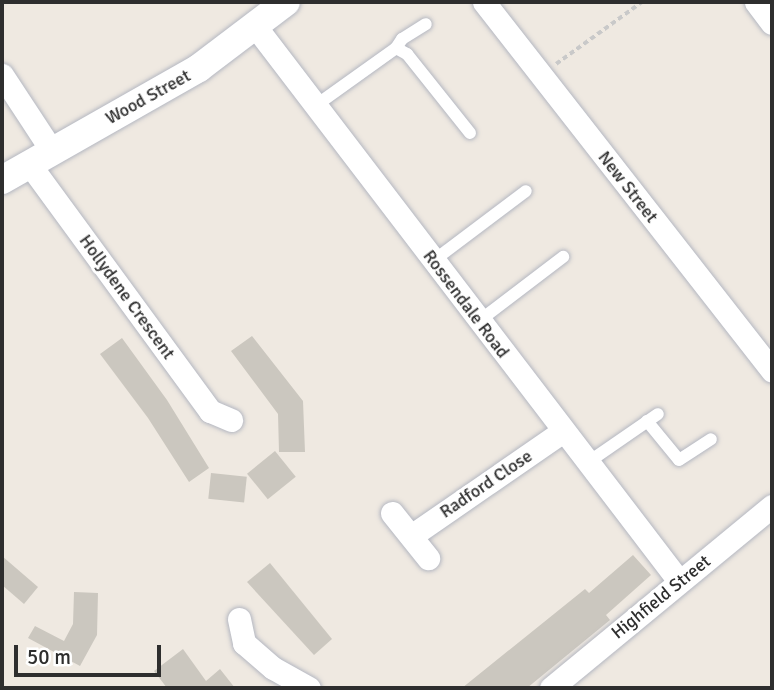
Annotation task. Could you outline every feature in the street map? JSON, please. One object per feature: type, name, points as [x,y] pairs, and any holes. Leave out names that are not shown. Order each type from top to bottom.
[{"type":"street","name":"Wood Street","points":[[2,180],[200,68],[286,2]]},
{"type":"street","name":"New Street","points":[[484,2],[772,371]]},
{"type":"street","points":[[755,2],[772,23]]},
{"type":"street","name":"Rossendale Road","points":[[256,26],[562,432],[679,581]]},
{"type":"street","name":"Hollydene Crescent","points":[[2,75],[41,158],[210,411],[231,420]]},
{"type":"street","name":"Radford Close","points":[[411,536],[562,432]]},
{"type":"street","name":"Highfield Street","points":[[551,688],[772,506]]},
{"type":"street","points":[[392,513],[428,558]]},
{"type":"street","points":[[239,619],[244,643],[273,668],[309,688]]},
{"type":"lane","points":[[315,106],[396,48],[402,39],[426,24]]},
{"type":"lane","points":[[396,48],[407,54],[470,133]]},
{"type":"lane","points":[[433,261],[526,191]]},
{"type":"lane","points":[[479,321],[563,257]]},
{"type":"lane","points":[[587,463],[652,418],[679,460],[711,439]]},
{"type":"path","points":[[540,75],[595,39],[642,2]]},
{"type":"building","points":[[252,336],[303,401],[305,452],[279,452],[278,414],[231,351]]},
{"type":"building","points":[[122,338],[167,400],[209,468],[189,482],[148,418],[100,354]]},
{"type":"building","points":[[275,451],[296,477],[268,499],[247,474]]},
{"type":"building","points":[[211,473],[247,477],[244,503],[208,499]]},
{"type":"building","points":[[633,555],[651,575],[606,615],[610,620],[527,688],[462,688],[585,589],[589,593]]},
{"type":"building","points":[[2,556],[38,587],[24,604],[2,585]]},
{"type":"building","points":[[270,563],[332,639],[314,655],[247,582]]},
{"type":"building","points":[[74,592],[98,593],[97,635],[80,666],[28,638],[35,626],[64,641],[73,624]]},
{"type":"building","points":[[183,649],[206,681],[220,669],[235,688],[167,688],[154,671]]}]
